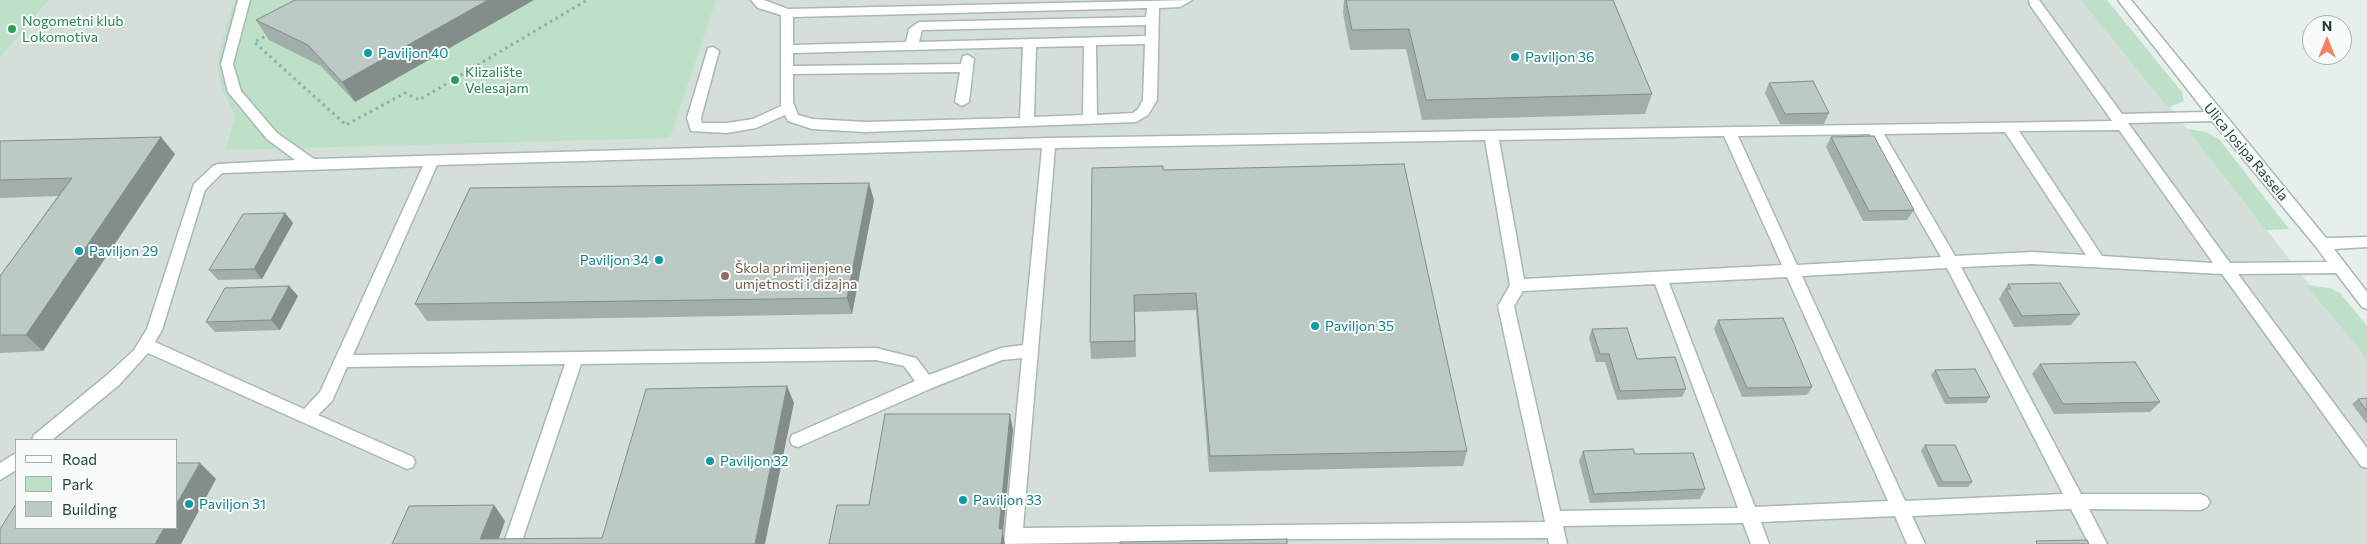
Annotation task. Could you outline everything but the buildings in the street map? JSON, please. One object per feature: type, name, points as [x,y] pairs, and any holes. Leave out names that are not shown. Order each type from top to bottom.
[{"type":"street","points":[[244,0],[227,64],[235,92],[272,136],[312,165]]},
{"type":"street","points":[[757,0],[762,5],[787,13],[908,5],[1059,6],[1180,3],[1186,0]]},
{"type":"street","name":"Ulica Josipa Rassela","points":[[2124,0],[2216,116],[2322,244],[2367,303]]},
{"type":"street","points":[[2034,2],[2367,461]]},
{"type":"street","points":[[787,13],[788,108],[793,118],[812,124],[865,127],[1136,117],[1143,112],[1150,100],[1153,4]]},
{"type":"street","points":[[1058,43],[1059,6]]},
{"type":"street","points":[[912,47],[917,27],[1152,21]]},
{"type":"street","points":[[962,102],[972,25]]},
{"type":"street","points":[[787,49],[1152,40]]},
{"type":"street","points":[[1090,42],[1090,120]]},
{"type":"street","points":[[1026,122],[1030,44]]},
{"type":"street","points":[[713,52],[694,118],[696,128],[727,128],[756,123],[788,108]]},
{"type":"street","points":[[787,70],[967,68]]},
{"type":"street","points":[[41,439],[113,380],[140,354],[154,330],[199,188],[218,169],[246,166],[1049,143],[2009,127],[2216,116]]},
{"type":"street","points":[[2009,127],[2097,261]]},
{"type":"street","points":[[1874,129],[1950,262],[2098,544]]},
{"type":"street","points":[[1729,132],[1916,544]]},
{"type":"street","points":[[1491,136],[1518,285],[1506,306],[1555,531]]},
{"type":"street","points":[[1049,143],[1013,540],[1299,531],[1555,531],[1749,515],[2075,501],[2201,502]]},
{"type":"street","points":[[306,417],[326,396],[432,162]]},
{"type":"street","points":[[2322,244],[2367,242]]},
{"type":"street","points":[[1518,285],[2032,258],[2226,269],[2338,267]]},
{"type":"street","points":[[1660,278],[1760,544]]},
{"type":"street","points":[[145,345],[407,462]]},
{"type":"street","points":[[798,440],[926,383],[1001,354],[1030,352]]},
{"type":"street","points":[[341,361],[876,354],[895,356],[910,362],[926,383]]},
{"type":"street","points":[[514,540],[576,357]]},
{"type":"street","points":[[0,473],[15,461]]},
{"type":"path","points":[[276,31],[254,42],[346,125],[406,93],[419,100],[587,0]]},
{"type":"shaded area","points":[[49,0],[2086,0],[2367,358],[2367,544],[0,544],[0,58]]},
{"type":"green space","name":"Nogometni klub Lokomotiva","points":[[0,0],[49,0],[0,58]]},
{"type":"green space","name":"Klizalište Velesajam","points":[[234,0],[716,0],[670,138],[226,150],[235,114],[222,89],[218,71],[219,53]]},
{"type":"green space","points":[[2081,0],[2107,0],[2182,92],[2184,101],[2170,107],[2165,104]]},
{"type":"green space","points":[[2187,129],[2206,132],[2219,139],[2289,229],[2266,230]]},
{"type":"green space","points":[[2306,285],[2330,288],[2340,293],[2367,326],[2367,365],[2362,352]]},
{"type":"place","name":"Nogometni klub Lokomotiva","points":[[12,29]]},
{"type":"place","name":"Paviljon 40","points":[[368,53]]},
{"type":"place","name":"Paviljon 36","points":[[1515,57]]},
{"type":"place","name":"Klizalište Velesajam","points":[[455,80]]},
{"type":"place","name":"Paviljon 29","points":[[79,251]]},
{"type":"place","name":"Paviljon 34","points":[[659,260]]},
{"type":"place","name":"Škola primijenjene umjetnosti i dizajna","points":[[725,276]]},
{"type":"place","name":"Paviljon 35","points":[[1315,326]]},
{"type":"place","name":"Paviljon 32","points":[[710,461]]},
{"type":"place","name":"Paviljon 33","points":[[963,500]]},
{"type":"place","name":"Paviljon 31","points":[[189,504]]}]
